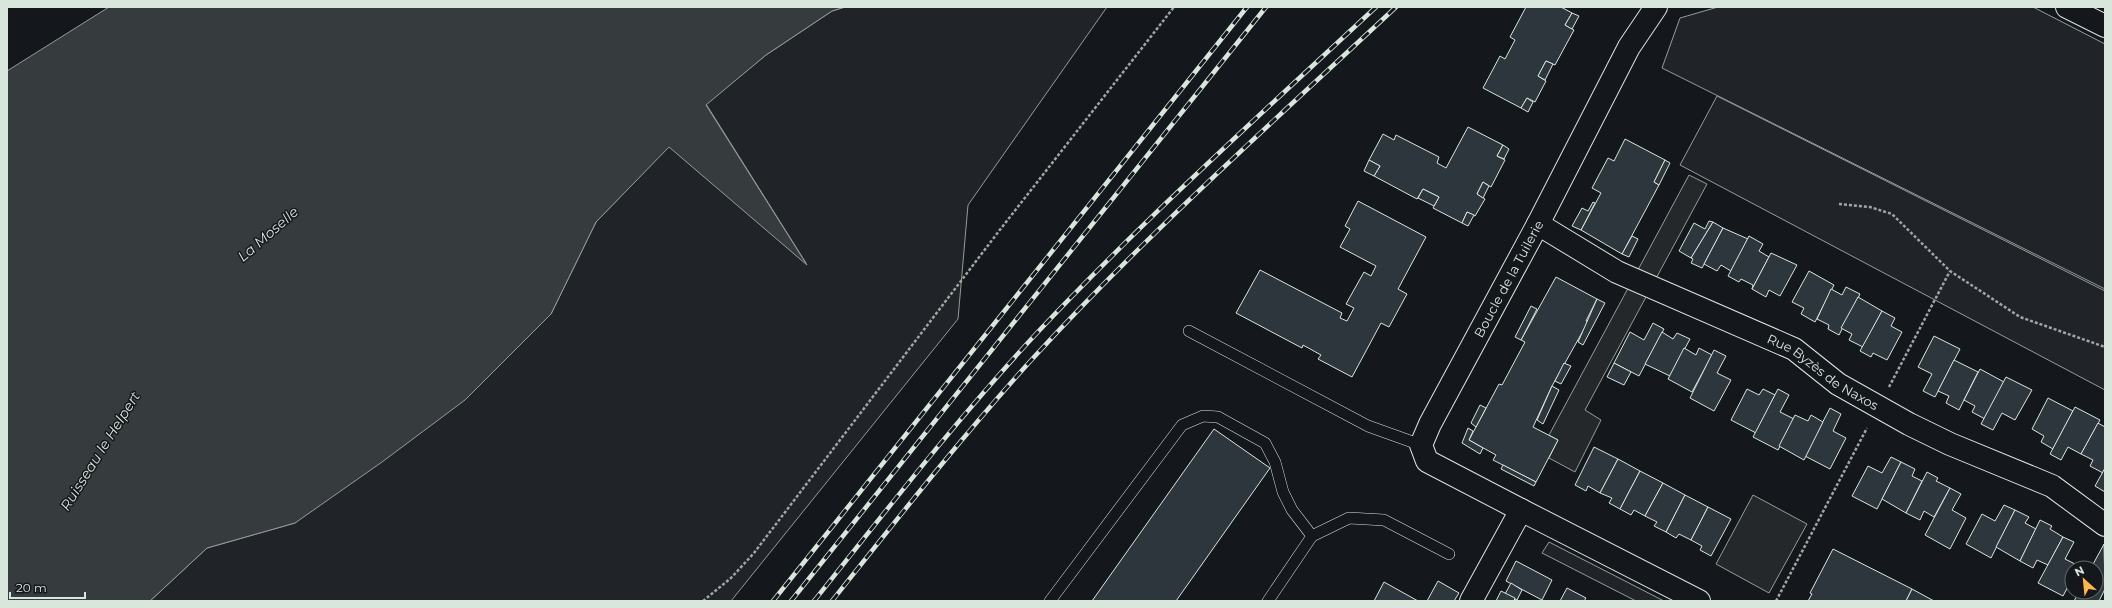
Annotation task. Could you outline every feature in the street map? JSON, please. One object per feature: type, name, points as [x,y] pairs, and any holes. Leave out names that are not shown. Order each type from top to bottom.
[{"type":"street","name":"Boucle de la Tuilerie","points":[[1421,445],[1430,424],[1538,224],[1629,47],[1656,7]]},
{"type":"street","points":[[2068,7],[2105,26]]},
{"type":"street","name":"Rue Byzès de Naxos","points":[[1538,224],[1617,272],[1794,349],[1838,384],[1878,407],[1950,444],[2052,486],[2105,525]]},
{"type":"street","points":[[1421,445],[1427,461],[1700,601]]},
{"type":"street","points":[[1471,601],[1521,510]]},
{"type":"lane","points":[[1189,331],[1368,426],[1421,445]]},
{"type":"lane","points":[[1050,601],[1182,425],[1202,416],[1218,417],[1264,443],[1275,462],[1284,492],[1292,510],[1312,536]]},
{"type":"lane","points":[[1268,601],[1312,536],[1349,518],[1384,520],[1449,554]]},
{"type":"path","points":[[703,601],[731,578],[754,553],[999,231],[1174,7]]},
{"type":"path","points":[[1839,204],[1870,207],[1892,214],[1950,271],[2020,317],[2105,347]]},
{"type":"path","points":[[1776,601],[1950,271]]},
{"type":"shaded area","points":[[845,7],[1107,7],[968,205],[958,319],[731,601],[150,601],[207,548],[295,523],[551,314],[596,222],[669,146],[806,263],[706,104],[766,55],[832,11]]},
{"type":"shaded area","points":[[1718,7],[2033,7],[2105,44],[2105,289],[1662,68],[1680,18]]},
{"type":"shaded area","points":[[1717,96],[2105,291],[2105,390],[1680,165]]},
{"type":"shaded area","points":[[1689,175],[1707,184],[1585,410],[1601,420],[1575,472],[1549,458],[1558,440],[1549,435]]},
{"type":"shaded area","points":[[1753,495],[1807,524],[1769,593],[1716,564]]},
{"type":"shaded area","points":[[1549,542],[1664,601],[1636,601],[1542,553]]},
{"type":"water","points":[[109,7],[845,7],[832,11],[766,55],[706,105],[807,265],[669,147],[596,222],[551,314],[465,400],[382,462],[295,523],[207,548],[150,601],[7,601],[7,71]]},
{"type":"building","points":[[1526,7],[1561,7],[1572,13],[1565,25],[1574,30],[1555,65],[1546,61],[1538,76],[1546,81],[1535,102],[1527,98],[1521,108],[1483,88],[1500,56],[1505,59],[1515,40],[1510,37]]},
{"type":"building","points":[[1572,13],[1579,16],[1572,29],[1565,25]]},
{"type":"building","points":[[1546,61],[1553,64],[1545,80],[1538,76]]},
{"type":"building","points":[[1527,98],[1533,102],[1528,112],[1521,108]]},
{"type":"building","points":[[1468,127],[1503,145],[1497,156],[1505,160],[1491,187],[1483,182],[1477,194],[1485,199],[1475,216],[1467,212],[1462,223],[1433,208],[1439,197],[1423,189],[1417,199],[1374,176],[1380,166],[1369,160],[1383,134],[1394,140],[1396,135],[1439,157],[1437,163],[1446,168]]},
{"type":"building","points":[[1625,139],[1665,160],[1654,182],[1659,185],[1622,254],[1581,230],[1601,193],[1592,188],[1608,158],[1614,161]]},
{"type":"building","points":[[1503,145],[1509,149],[1504,159],[1497,156]]},
{"type":"building","points":[[1369,160],[1380,166],[1374,176],[1364,171]]},
{"type":"building","points":[[1665,160],[1670,163],[1659,185],[1654,182]]},
{"type":"building","points":[[1483,182],[1489,186],[1483,198],[1477,194]]},
{"type":"building","points":[[1423,189],[1439,197],[1434,206],[1418,198]]},
{"type":"building","points":[[1358,201],[1426,237],[1398,289],[1407,294],[1389,327],[1381,323],[1352,377],[1318,359],[1321,355],[1303,345],[1302,348],[1236,313],[1260,270],[1342,313],[1340,318],[1347,321],[1354,308],[1346,304],[1364,272],[1371,276],[1376,266],[1340,247],[1350,229],[1345,226]]},
{"type":"building","points":[[1593,202],[1595,203],[1581,230],[1572,226],[1582,208],[1588,211]]},
{"type":"building","points":[[1467,212],[1474,215],[1468,226],[1462,223]]},
{"type":"building","points":[[1709,221],[1713,222],[1691,258],[1679,251],[1694,223],[1705,229]]},
{"type":"building","points":[[1713,222],[1723,228],[1702,268],[1691,263],[1693,259],[1691,258]]},
{"type":"building","points":[[1723,228],[1748,239],[1731,271],[1721,265],[1717,271],[1704,264]]},
{"type":"building","points":[[1632,236],[1638,239],[1629,257],[1622,254]]},
{"type":"building","points":[[1749,236],[1763,244],[1759,251],[1769,257],[1752,289],[1753,285],[1741,279],[1739,282],[1728,276]]},
{"type":"building","points":[[1771,253],[1797,265],[1780,296],[1769,290],[1766,297],[1752,289]]},
{"type":"building","points":[[1809,271],[1834,285],[1815,322],[1801,314],[1804,308],[1792,302]]},
{"type":"building","points":[[1556,277],[1597,299],[1586,321],[1588,322],[1552,386],[1533,427],[1558,440],[1536,482],[1493,460],[1496,455],[1469,440],[1499,384],[1502,385],[1525,342],[1521,340]]},
{"type":"building","points":[[1846,287],[1860,294],[1839,335],[1828,329],[1829,325],[1817,319],[1831,289],[1842,295]]},
{"type":"building","points":[[1858,297],[1882,311],[1863,347],[1849,340],[1852,334],[1841,328]]},
{"type":"building","points":[[1597,299],[1605,303],[1583,345],[1578,342]]},
{"type":"building","points":[[1531,306],[1537,309],[1521,340],[1515,337]]},
{"type":"building","points":[[1882,311],[1895,318],[1891,326],[1902,332],[1887,360],[1873,353],[1871,357],[1860,351]]},
{"type":"building","points":[[1653,323],[1664,329],[1639,376],[1614,363],[1630,332],[1644,340]]},
{"type":"building","points":[[1662,332],[1673,339],[1677,333],[1690,339],[1670,376],[1645,364]]},
{"type":"building","points":[[1934,336],[1960,349],[1935,397],[1923,391],[1932,374],[1918,367]]},
{"type":"building","points":[[1684,348],[1696,355],[1699,348],[1712,355],[1692,392],[1668,379]]},
{"type":"building","points":[[1714,350],[1726,356],[1717,373],[1731,380],[1714,411],[1690,398]]},
{"type":"building","points":[[1954,360],[1978,372],[1959,410],[1946,403],[1949,396],[1938,391]]},
{"type":"building","points":[[1564,363],[1571,366],[1561,384],[1555,381]]},
{"type":"building","points":[[1614,363],[1631,372],[1624,385],[1607,377]]},
{"type":"building","points":[[1980,369],[2004,382],[1985,419],[1972,412],[1975,406],[1964,400]]},
{"type":"building","points":[[2006,377],[2032,390],[2015,420],[2002,413],[1993,430],[1981,424]]},
{"type":"building","points":[[1552,386],[1559,390],[1543,424],[1537,420]]},
{"type":"building","points":[[1747,389],[1759,395],[1763,389],[1775,395],[1756,433],[1731,420]]},
{"type":"building","points":[[1778,389],[1789,395],[1780,412],[1794,419],[1778,450],[1753,437]]},
{"type":"building","points":[[2048,398],[2073,411],[2053,449],[2041,442],[2044,436],[2032,429]]},
{"type":"building","points":[[1480,405],[1486,408],[1476,427],[1471,423]]},
{"type":"building","points":[[2075,407],[2100,420],[2081,454],[2068,447],[2061,460],[2050,454]]},
{"type":"building","points":[[1830,408],[1841,414],[1833,431],[1846,438],[1830,469],[1805,456]]},
{"type":"building","points":[[1795,415],[1808,421],[1811,415],[1823,422],[1804,460],[1779,446]]},
{"type":"building","points":[[2098,423],[2105,427],[2105,468],[2103,473],[2090,466],[2093,460],[2081,454]]},
{"type":"building","points":[[1468,428],[1473,431],[1469,440],[1483,448],[1480,454],[1462,443]]},
{"type":"building","points":[[1214,429],[1270,468],[1176,601],[1092,601]]},
{"type":"building","points":[[1594,447],[1618,459],[1600,493],[1588,486],[1586,491],[1575,485]]},
{"type":"building","points":[[1891,457],[1901,462],[1877,509],[1852,496],[1868,466],[1882,473]]},
{"type":"building","points":[[1618,459],[1640,471],[1620,509],[1609,503],[1612,498],[1600,493]]},
{"type":"building","points":[[1901,462],[1915,469],[1912,476],[1922,481],[1906,513],[1882,499]]},
{"type":"building","points":[[1503,465],[1536,482],[1534,486],[1501,469]]},
{"type":"building","points":[[2105,468],[2105,492],[2095,486]]},
{"type":"building","points":[[1640,471],[1663,483],[1645,516],[1634,510],[1631,515],[1620,509]]},
{"type":"building","points":[[1927,472],[1938,478],[1936,481],[1950,488],[1934,517],[1924,511],[1920,520],[1906,513]]},
{"type":"building","points":[[1663,483],[1685,495],[1666,532],[1654,526],[1657,522],[1645,516]]},
{"type":"building","points":[[1950,488],[1961,494],[1952,510],[1966,518],[1950,549],[1925,535]]},
{"type":"building","points":[[1685,495],[1708,507],[1691,540],[1679,534],[1676,538],[1666,532]]},
{"type":"building","points":[[2004,505],[2015,510],[1991,558],[1966,544],[1982,514],[1995,521]]},
{"type":"building","points":[[1708,507],[1731,519],[1711,556],[1700,550],[1702,546],[1691,540]]},
{"type":"building","points":[[2015,510],[2029,517],[2025,523],[2036,529],[2020,561],[1996,547]]},
{"type":"building","points":[[2040,520],[2052,526],[2050,529],[2063,537],[2048,565],[2037,560],[2033,568],[2020,561]]},
{"type":"building","points":[[2063,537],[2074,542],[2065,559],[2067,560],[2064,560],[2063,596],[2038,583]]},
{"type":"building","points":[[2104,544],[2105,589],[2104,591],[2104,560],[2095,560]]},
{"type":"building","points":[[1833,549],[1912,589],[1906,601],[1808,601],[1812,594],[1810,593]]},
{"type":"building","points":[[1516,561],[1552,580],[1542,600],[1506,581]]},
{"type":"building","points":[[1438,581],[1459,593],[1454,601],[1427,601]]},
{"type":"building","points":[[1384,582],[1418,601],[1374,601]]},
{"type":"building","points":[[1511,583],[1522,590],[1517,600],[1505,594]]},
{"type":"building","points":[[1567,588],[1586,598],[1584,601],[1560,601]]},
{"type":"building","points":[[1912,589],[1934,601],[1906,601]]},
{"type":"building","points":[[1501,591],[1515,598],[1514,601],[1496,601]]},
{"type":"building","points":[[2075,600],[2100,600],[2099,601]]},
{"type":"railway","points":[[773,601],[1247,7]]},
{"type":"railway","points":[[791,601],[1266,7]]},
{"type":"railway","points":[[814,601],[949,433],[1035,335],[1160,209],[1376,7]]},
{"type":"railway","points":[[832,601],[982,416],[1078,310],[1212,178],[1396,7]]},
{"type":"water label","name":"La Moselle","points":[[268,234]]},
{"type":"water label","name":"Ruisseau le Helpert","points":[[100,451]]}]
